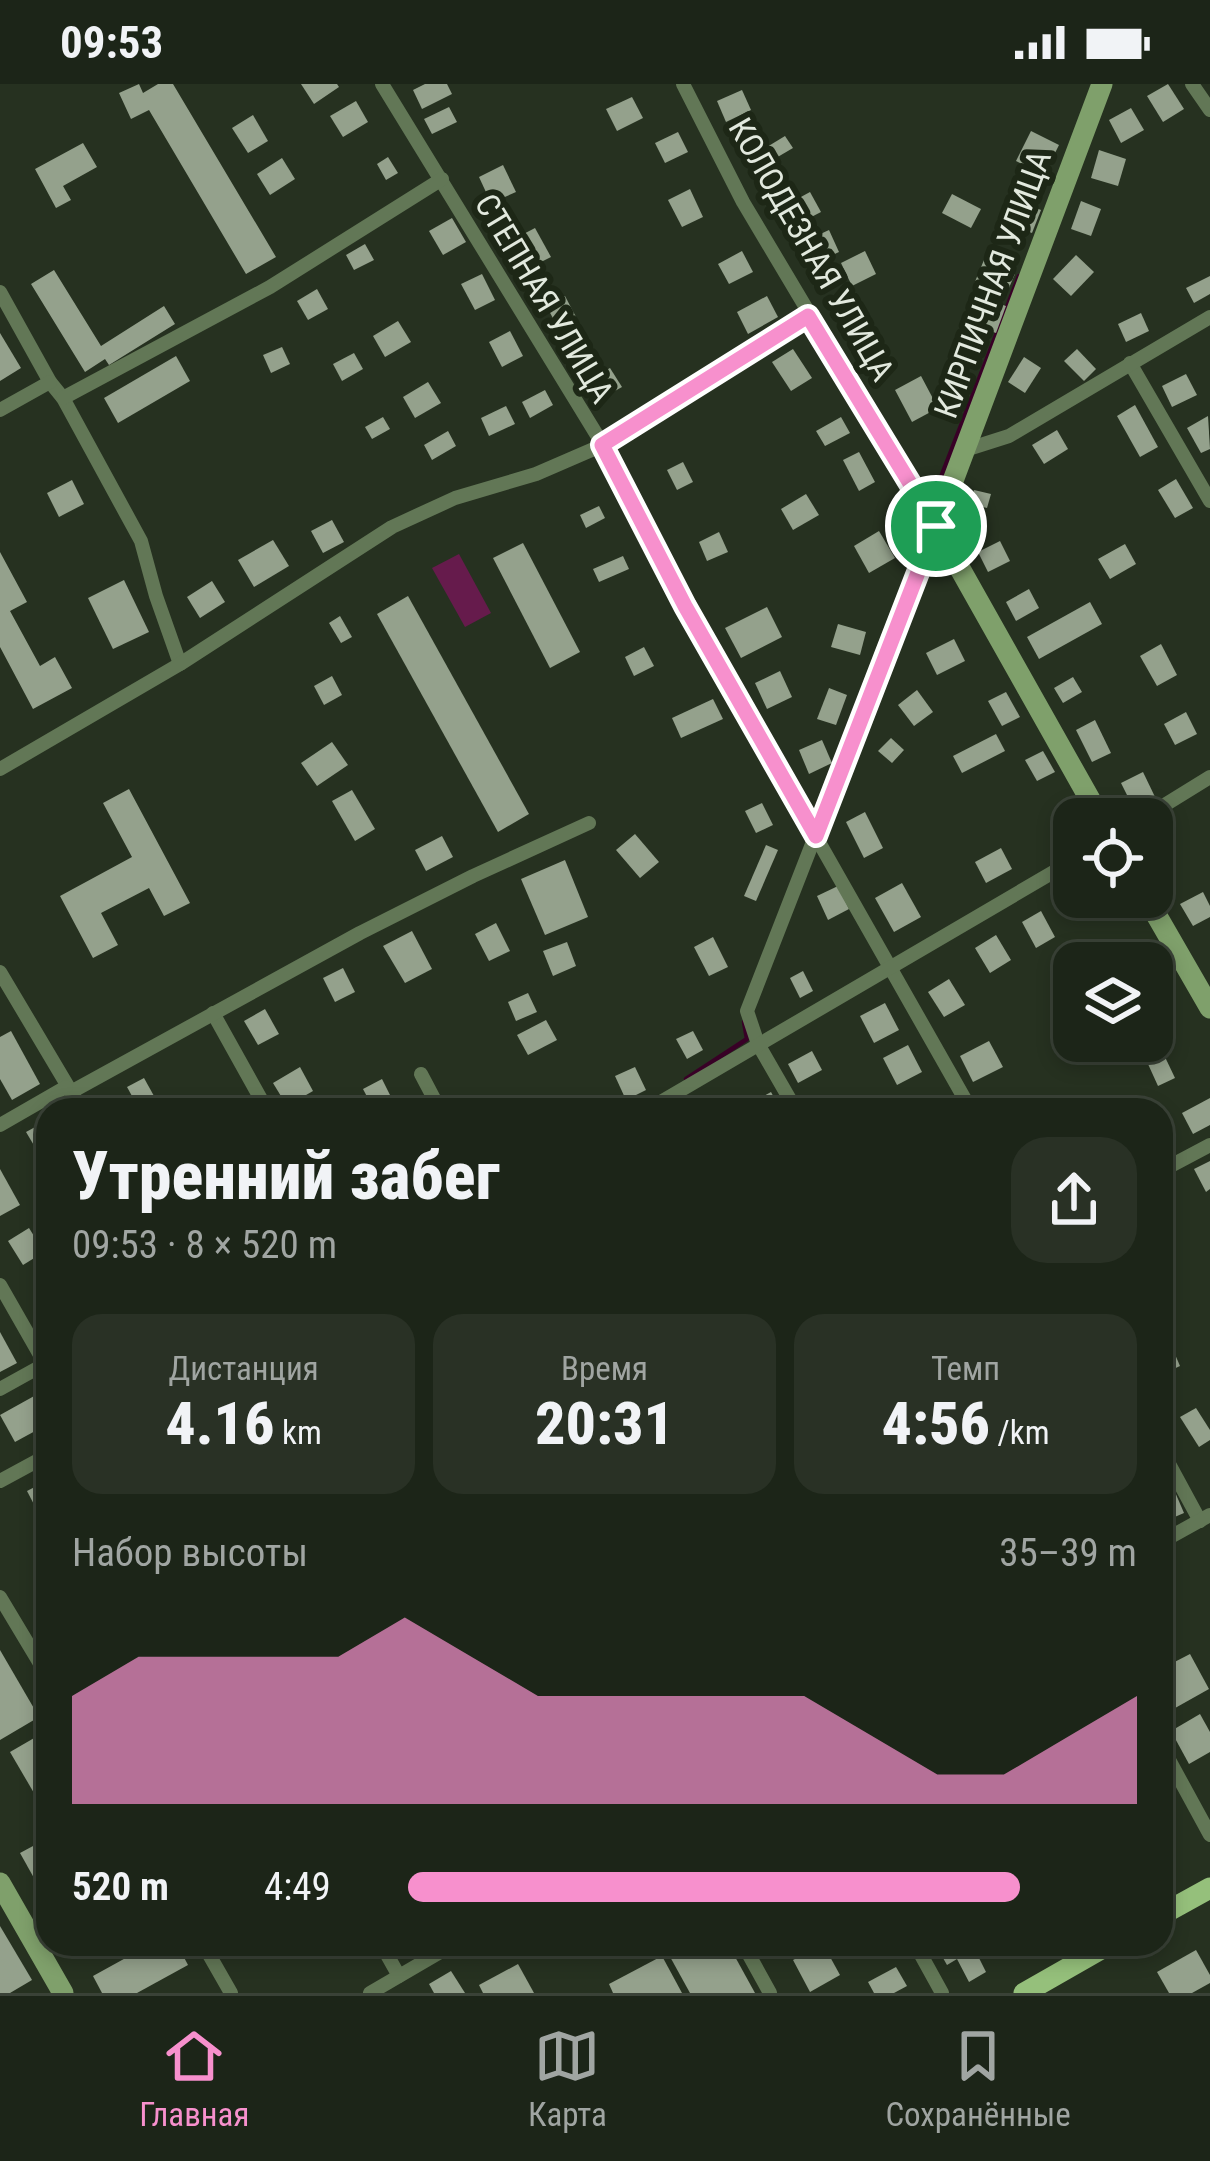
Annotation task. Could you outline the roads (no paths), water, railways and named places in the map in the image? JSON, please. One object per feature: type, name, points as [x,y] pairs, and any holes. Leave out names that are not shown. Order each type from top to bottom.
[{"type":"main road","points":[[1173,1909],[1210,1888]]},
{"type":"main road","points":[[1024,1993],[1089,1956]]},
{"type":"street","name":"СТЕПНАЯ УЛИЦА","points":[[382,84],[602,445],[685,606],[964,1098]]},
{"type":"street","name":"КОЛОДЕЗНАЯ УЛИЦА","points":[[683,84],[743,202],[936,526],[1089,798]]},
{"type":"street","name":"КИРПИЧНАЯ УЛИЦА","points":[[758,1044],[746,1011],[1102,84]]},
{"type":"street","points":[[1192,84],[1210,110]]},
{"type":"street","points":[[63,398],[270,286],[442,179]]},
{"type":"street","points":[[0,292],[141,541],[181,664]]},
{"type":"street","points":[[0,770],[181,664],[392,527],[455,498],[536,474],[602,445],[808,316]]},
{"type":"street","points":[[965,450],[1009,436],[1210,317]]},
{"type":"street","points":[[1130,363],[1210,501]]},
{"type":"street","points":[[0,410],[50,382]]},
{"type":"street","points":[[1173,800],[1210,777]]},
{"type":"street","points":[[53,1098],[435,895],[589,823]]},
{"type":"street","points":[[667,1098],[1053,872]]},
{"type":"street","points":[[1158,918],[1210,1008]]},
{"type":"street","points":[[0,971],[74,1098]]},
{"type":"street","points":[[213,1013],[260,1098]]},
{"type":"street","points":[[758,1044],[789,1098]]},
{"type":"street","points":[[421,1074],[434,1098]]},
{"type":"street","points":[[0,1125],[36,1107]]},
{"type":"street","points":[[1173,1165],[1210,1145]]},
{"type":"street","points":[[0,1285],[36,1347]]},
{"type":"street","points":[[0,1389],[36,1371]]},
{"type":"street","points":[[0,1481],[36,1462]]},
{"type":"street","points":[[1173,1468],[1205,1518],[1173,1535]]},
{"type":"street","points":[[0,1597],[36,1657]]},
{"type":"street","points":[[1173,1767],[1210,1835]]},
{"type":"street","points":[[0,1883],[36,1946]]},
{"type":"street","points":[[42,1956],[63,1993]]},
{"type":"street","points":[[209,1956],[231,1993]]},
{"type":"street","points":[[388,1956],[399,1976]]},
{"type":"street","points":[[370,1993],[433,1956]]},
{"type":"street","points":[[750,1956],[770,1993]]},
{"type":"street","points":[[922,1956],[942,1993]]},
{"type":"waterway","points":[[936,490],[1019,276]]},
{"type":"waterway","points":[[883,643],[922,542],[924,523]]},
{"type":"waterway","points":[[686,1079],[747,1039],[744,1022]]}]
